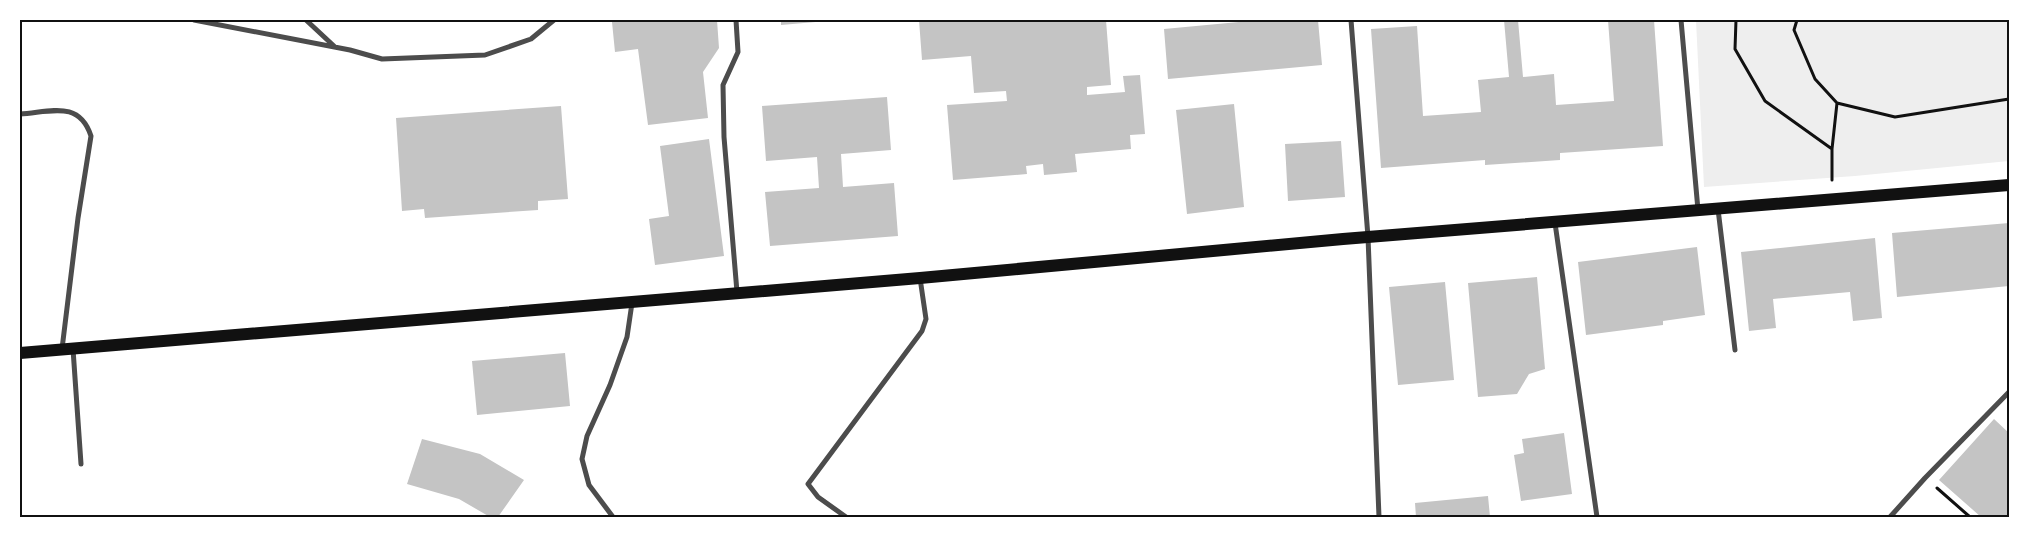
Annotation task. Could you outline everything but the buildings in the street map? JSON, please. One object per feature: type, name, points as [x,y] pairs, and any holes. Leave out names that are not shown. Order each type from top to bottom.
[{"type":"main road","points":[[20,353],[920,278],[1368,237],[2009,185]]},
{"type":"street","points":[[194,20],[335,47],[382,59],[485,55],[531,38],[554,20]]},
{"type":"street","points":[[306,20],[314,25],[335,47]]},
{"type":"street","points":[[736,20],[738,52],[723,85],[724,137],[737,292]]},
{"type":"street","points":[[1351,20],[1368,237],[1379,517]]},
{"type":"street","points":[[1681,20],[1698,210]]},
{"type":"street","points":[[20,114],[68,111],[81,116],[92,136],[78,218],[68,349],[81,464]]},
{"type":"street","points":[[1718,209],[1735,350]]},
{"type":"street","points":[[1555,223],[1597,517]]},
{"type":"street","points":[[846,517],[818,497],[808,484],[922,331],[926,319],[920,278]]},
{"type":"street","points":[[612,517],[589,485],[582,459],[587,436],[610,385],[627,337],[632,302]]},
{"type":"street","points":[[1890,517],[2009,392]]},
{"type":"path","points":[[1736,20],[1735,49],[1765,101],[1832,149]]},
{"type":"path","points":[[1796,20],[1794,30],[1815,79],[1837,103],[1896,117],[2009,99]]},
{"type":"path","points":[[1832,200],[1832,149],[1837,103]]},
{"type":"path","points":[[1926,478],[1970,517]]},
{"type":"shaded area","points":[[1696,20],[2009,20],[2009,161],[1855,176],[1704,187]]}]
